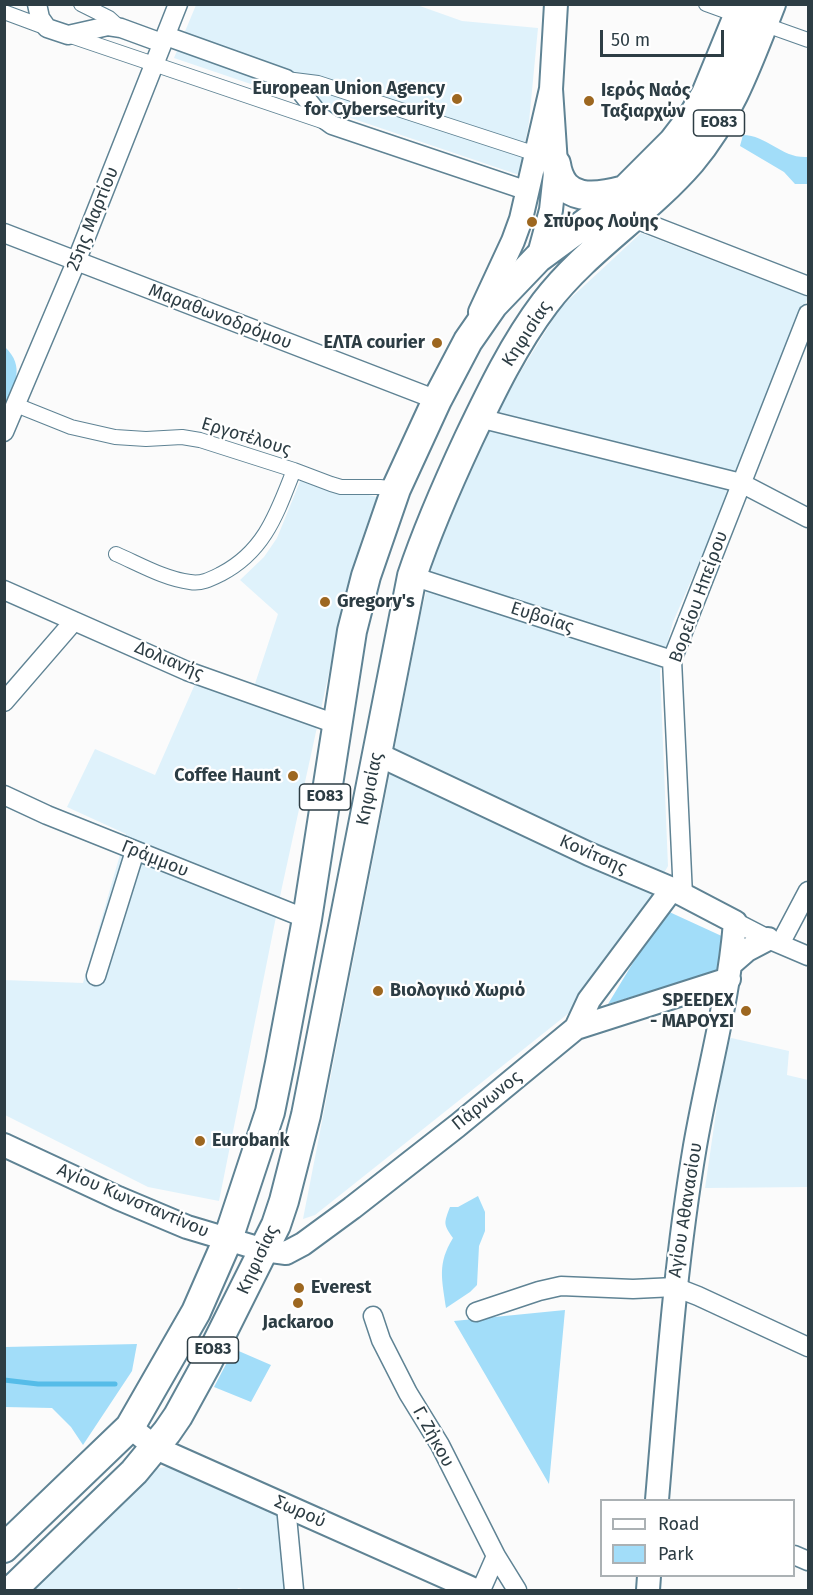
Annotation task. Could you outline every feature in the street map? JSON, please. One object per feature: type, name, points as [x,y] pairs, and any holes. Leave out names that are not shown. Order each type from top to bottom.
[{"type":"main road","name":"Κηφισίας","points":[[4,1548],[130,1427],[196,1312],[228,1239],[270,1112],[307,919],[352,631],[366,576],[396,489],[436,400],[454,366],[493,305],[538,258],[598,214],[673,142],[693,116],[754,12]]},
{"type":"main road","name":"Κηφισίας","points":[[12,1590],[156,1448],[178,1416],[264,1250],[284,1201],[306,1115],[412,576],[433,519],[479,418],[527,329],[560,285],[586,258],[633,219],[690,162],[711,135],[726,111],[754,12]]},
{"type":"main road","points":[[546,159],[562,182],[577,193],[593,196],[625,190]]},
{"type":"main road","points":[[498,380],[530,289],[538,258]]},
{"type":"street","points":[[37,4],[40,18],[47,28]]},
{"type":"street","points":[[81,4],[109,18],[121,28]]},
{"type":"street","name":"25ης Μαρτίου","points":[[4,432],[76,262],[178,4]]},
{"type":"street","points":[[538,258],[551,210],[546,159],[556,4]]},
{"type":"street","points":[[706,4],[754,12],[808,40]]},
{"type":"street","points":[[4,12],[528,191]]},
{"type":"street","points":[[68,35],[100,27],[121,28],[286,79],[318,83],[546,159]]},
{"type":"street","points":[[286,79],[301,92],[321,117],[332,125]]},
{"type":"street","points":[[454,366],[513,241],[528,191],[546,159]]},
{"type":"street","points":[[633,219],[808,286]]},
{"type":"street","name":"Μαραθωνοδρόμου","points":[[4,233],[436,400]]},
{"type":"street","name":"Βορείου Ηπείρου","points":[[678,892],[672,660],[808,314]]},
{"type":"street","name":"Εργοτέλους","points":[[16,405],[71,427],[115,437],[146,440],[182,437],[200,440],[341,487],[396,489]]},
{"type":"street","points":[[479,418],[741,483],[808,518]]},
{"type":"street","points":[[116,554],[189,582],[207,581],[238,564],[254,551],[279,508],[294,470]]},
{"type":"street","name":"Ευβοίας","points":[[412,576],[672,660]]},
{"type":"street","name":"Δολιανής","points":[[4,590],[188,671],[336,724]]},
{"type":"street","points":[[4,702],[74,621]]},
{"type":"street","name":"Κονίτσης","points":[[377,754],[589,854],[678,892],[808,956]]},
{"type":"street","name":"Γράμμου","points":[[4,795],[135,851],[307,919]]},
{"type":"street","points":[[96,976],[135,851]]},
{"type":"street","points":[[774,941],[808,891]]},
{"type":"street","points":[[576,1028],[589,1000],[678,892]]},
{"type":"street","name":"Αγίου Αθανασίου","points":[[657,1499],[675,1287],[695,1147],[730,971],[735,922]]},
{"type":"street","name":"Πάρνωνος","points":[[264,1250],[292,1252],[457,1126],[576,1028],[730,971],[747,950],[774,941]]},
{"type":"street","name":"Αγίου Κωνσταντίνου","points":[[4,1145],[187,1227],[264,1250]]},
{"type":"street","points":[[476,1312],[561,1286],[633,1289],[675,1287],[808,1347]]},
{"type":"street","name":"Γ. Ζήκου","points":[[374,1316],[381,1340],[408,1393],[440,1445],[496,1556],[517,1590]]},
{"type":"street","name":"Σωρού","points":[[130,1427],[156,1448],[475,1590]]},
{"type":"street","points":[[286,1506],[294,1590]]},
{"type":"street","points":[[481,1590],[496,1556]]},
{"type":"shaded area","points":[[196,5],[417,5],[462,21],[538,28],[529,122],[519,175],[174,58]]},
{"type":"shaded area","points":[[641,233],[808,297],[738,473],[673,622],[660,671],[668,866],[650,898],[574,1009],[315,1215],[303,1219],[421,613],[440,535],[500,405],[560,308]]},
{"type":"shaded area","points":[[301,479],[377,497],[360,544],[344,604],[282,887],[219,1201],[148,1187],[5,1115],[4,980],[83,983],[126,834],[67,807],[95,749],[155,775],[195,684],[249,702],[278,614],[240,580],[264,557],[277,538]]},
{"type":"shaded area","points":[[727,1037],[789,1051],[787,1075],[808,1080],[808,1187],[705,1188]]},
{"type":"shaded area","points":[[172,1466],[277,1514],[283,1521],[288,1590],[238,1588],[237,1590],[26,1590],[154,1469]]},
{"type":"green space","points":[[743,135],[760,139],[790,154],[808,157],[808,184],[795,184],[784,172],[740,146]]},
{"type":"green space","points":[[5,347],[11,354],[17,369],[5,408]]},
{"type":"green space","points":[[665,910],[726,938],[720,970],[608,1004]]},
{"type":"green space","points":[[478,1196],[485,1212],[485,1231],[479,1246],[477,1285],[446,1308],[442,1272],[445,1256],[453,1238],[446,1226],[447,1217],[450,1207],[458,1207]]},
{"type":"green space","points":[[565,1310],[549,1484],[454,1321]]},
{"type":"green space","points":[[137,1344],[132,1371],[83,1445],[71,1427],[52,1408],[5,1407],[5,1347]]},
{"type":"green space","points":[[234,1349],[271,1365],[251,1402],[214,1387]]},
{"type":"waterway","points":[[4,1380],[38,1384],[115,1384]]},
{"type":"place","name":"European Union Agency for Cybersecurity","points":[[457,99]]},
{"type":"place","name":"Ιερός Ναός Ταξιαρχών","points":[[589,101]]},
{"type":"place","name":"Σπύρος Λούης","points":[[532,222]]},
{"type":"place","name":"ΕΛΤΑ courier","points":[[437,343]]},
{"type":"place","name":"Gregory's","points":[[325,602]]},
{"type":"place","name":"Coffee Haunt","points":[[293,776]]},
{"type":"place","name":"Βιολογικό Χωριό","points":[[378,991]]},
{"type":"place","name":"SPEEDEX - ΜΑΡΟΥΣΙ","points":[[746,1011]]},
{"type":"place","name":"Eurobank","points":[[200,1141]]},
{"type":"place","name":"Everest","points":[[299,1288]]},
{"type":"place","name":"Jackaroo","points":[[298,1303]]}]
